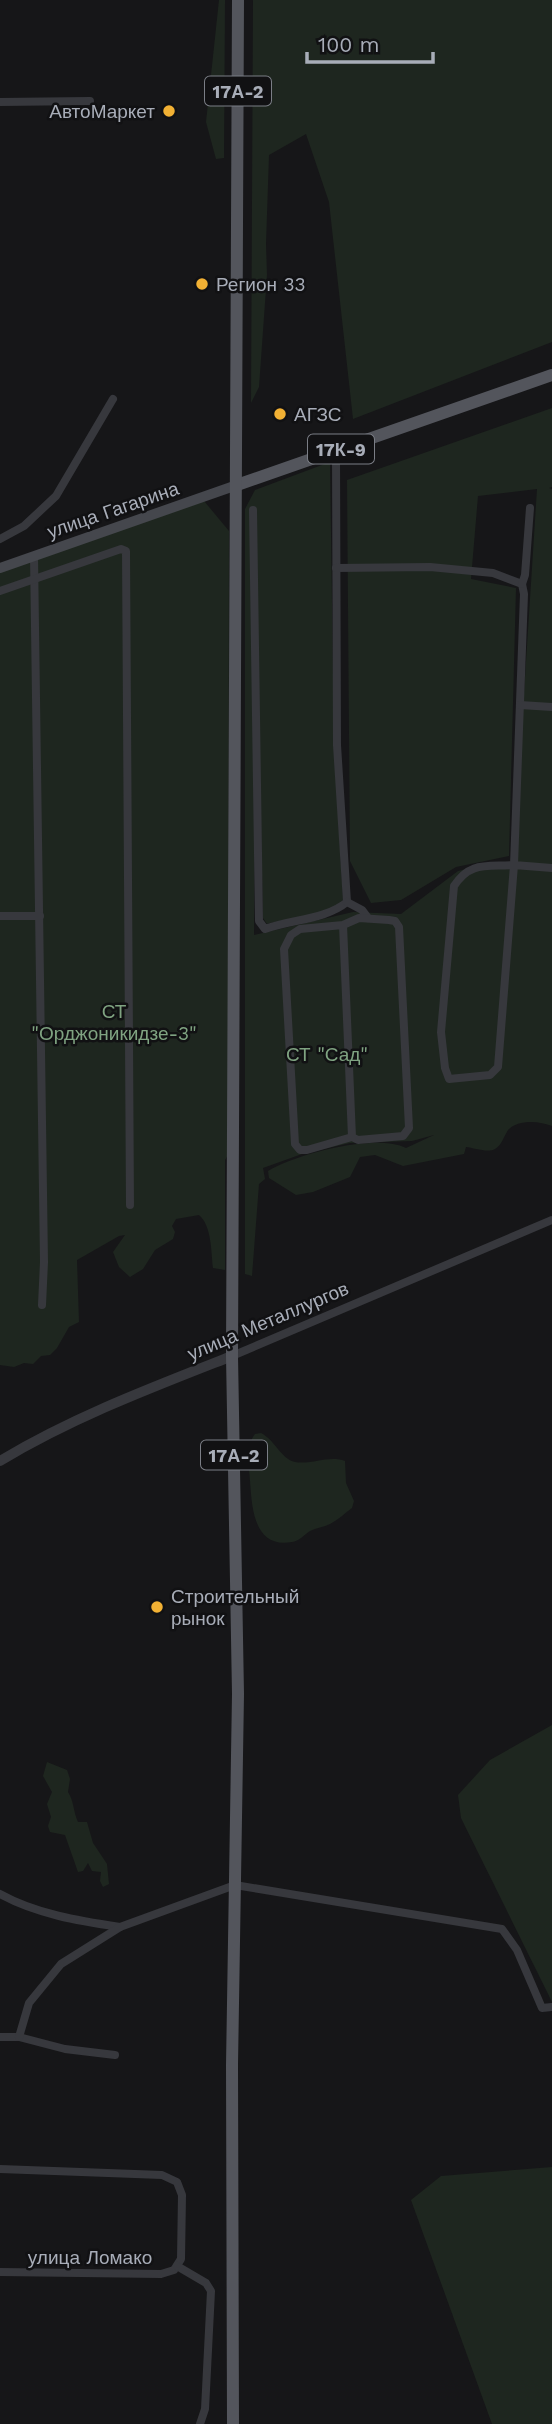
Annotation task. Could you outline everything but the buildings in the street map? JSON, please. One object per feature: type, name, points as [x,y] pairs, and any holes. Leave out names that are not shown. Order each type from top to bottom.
[{"type":"main road","name":"17А-2","points":[[233,2424],[232,2065],[238,1694],[232,1356],[238,0]]},
{"type":"main road","name":"17К-9","points":[[237,485],[552,375]]},
{"type":"main road","name":"улица Гагарина","points":[[0,568],[237,485]]},
{"type":"street","points":[[0,102],[90,101]]},
{"type":"street","points":[[0,539],[24,526],[56,496],[113,399]]},
{"type":"street","points":[[336,451],[337,745],[347,902]]},
{"type":"street","points":[[530,508],[522,584],[524,594],[514,865],[498,1067],[490,1075],[449,1079],[441,1032],[454,886],[462,873],[471,868],[514,865],[552,867]]},
{"type":"street","points":[[253,510],[259,922],[265,929],[337,910],[347,902]]},
{"type":"street","points":[[0,591],[121,549],[126,551],[130,1205]]},
{"type":"street","points":[[34,556],[43,1305]]},
{"type":"street","points":[[336,568],[430,567],[493,573],[522,584]]},
{"type":"street","points":[[520,705],[552,707]]},
{"type":"street","points":[[347,902],[362,910],[369,918]]},
{"type":"street","points":[[0,916],[40,916]]},
{"type":"street","points":[[359,918],[369,918],[395,922],[399,927],[409,1128],[403,1136],[358,1140],[352,1138],[300,1150],[295,1143],[284,949],[291,935],[300,929],[342,925],[359,918]]},
{"type":"street","points":[[342,925],[352,1138]]},
{"type":"street","name":"улица Металлургов","points":[[0,1461],[29,1444],[127,1398],[552,1220]]},
{"type":"street","points":[[19,2037],[29,2003],[61,1964],[120,1927],[235,1885],[502,1929],[517,1950],[542,2008],[552,2007]]},
{"type":"street","points":[[0,1894],[19,1905],[80,1921],[120,1927]]},
{"type":"street","points":[[0,2037],[19,2037],[65,2049],[115,2055]]},
{"type":"street","points":[[0,2169],[162,2175],[177,2182],[182,2195],[181,2259],[177,2266],[206,2284],[211,2291],[205,2409],[200,2424]]},
{"type":"street","name":"улица Ломако","points":[[0,2272],[161,2274],[174,2270],[177,2266]]},
{"type":"green space","points":[[219,0],[225,0],[224,158],[216,159],[206,122]]},
{"type":"green space","points":[[253,0],[552,0],[552,342],[353,419],[329,202],[306,134],[269,155],[267,275],[259,387],[251,403]]},
{"type":"green space","name":"СТ \"Сад\"","points":[[552,408],[552,487],[549,488],[552,489],[552,1126],[535,1122],[517,1124],[508,1130],[495,1149],[466,1147],[464,1154],[403,1166],[375,1155],[360,1157],[350,1177],[313,1192],[296,1195],[269,1178],[268,1171],[316,1152],[375,1143],[406,1148],[434,1135],[412,1141],[350,1143],[302,1154],[263,1168],[265,1179],[259,1184],[252,1276],[245,1274],[245,509],[255,490],[330,462],[334,745],[343,900],[327,910],[307,916],[267,924],[263,918],[256,612],[254,935],[353,912],[401,914],[458,871],[482,865],[513,866],[537,489],[478,496],[471,579],[516,588],[509,856],[456,867],[401,900],[371,903],[350,861],[347,480]]},
{"type":"green space","name":"СТ \"Орджоникидзе-3\"","points":[[204,501],[229,531],[228,1155],[225,1160],[225,1270],[213,1268],[209,1232],[199,1215],[176,1219],[172,1226],[175,1232],[173,1239],[155,1250],[143,1269],[130,1277],[119,1267],[113,1252],[125,1235],[119,1236],[77,1260],[79,1322],[69,1327],[57,1348],[50,1355],[41,1356],[33,1364],[24,1363],[14,1367],[0,1365],[0,571]]},
{"type":"green space","points":[[261,1433],[295,1462],[333,1459],[345,1461],[346,1483],[354,1501],[352,1508],[328,1525],[310,1531],[295,1541],[279,1542],[269,1539],[257,1524],[254,1513],[248,1456],[252,1439],[255,1434]]},
{"type":"green space","points":[[552,1725],[552,2002],[461,1818],[458,1795],[490,1760]]},
{"type":"green space","points":[[47,1762],[67,1770],[70,1779],[68,1792],[78,1822],[87,1822],[93,1843],[107,1864],[109,1884],[103,1887],[100,1881],[101,1872],[92,1871],[88,1863],[83,1871],[78,1872],[65,1835],[50,1832],[48,1826],[51,1817],[47,1804],[52,1792],[43,1776]]},
{"type":"green space","points":[[552,2167],[552,2424],[492,2424],[411,2200],[441,2176]]},
{"type":"place","name":"АвтоМаркет","points":[[169,111]]},
{"type":"place","name":"Регион 33","points":[[202,284]]},
{"type":"place","name":"АГЗС","points":[[280,414]]},
{"type":"place","name":"Строительный рынок","points":[[157,1607]]}]
